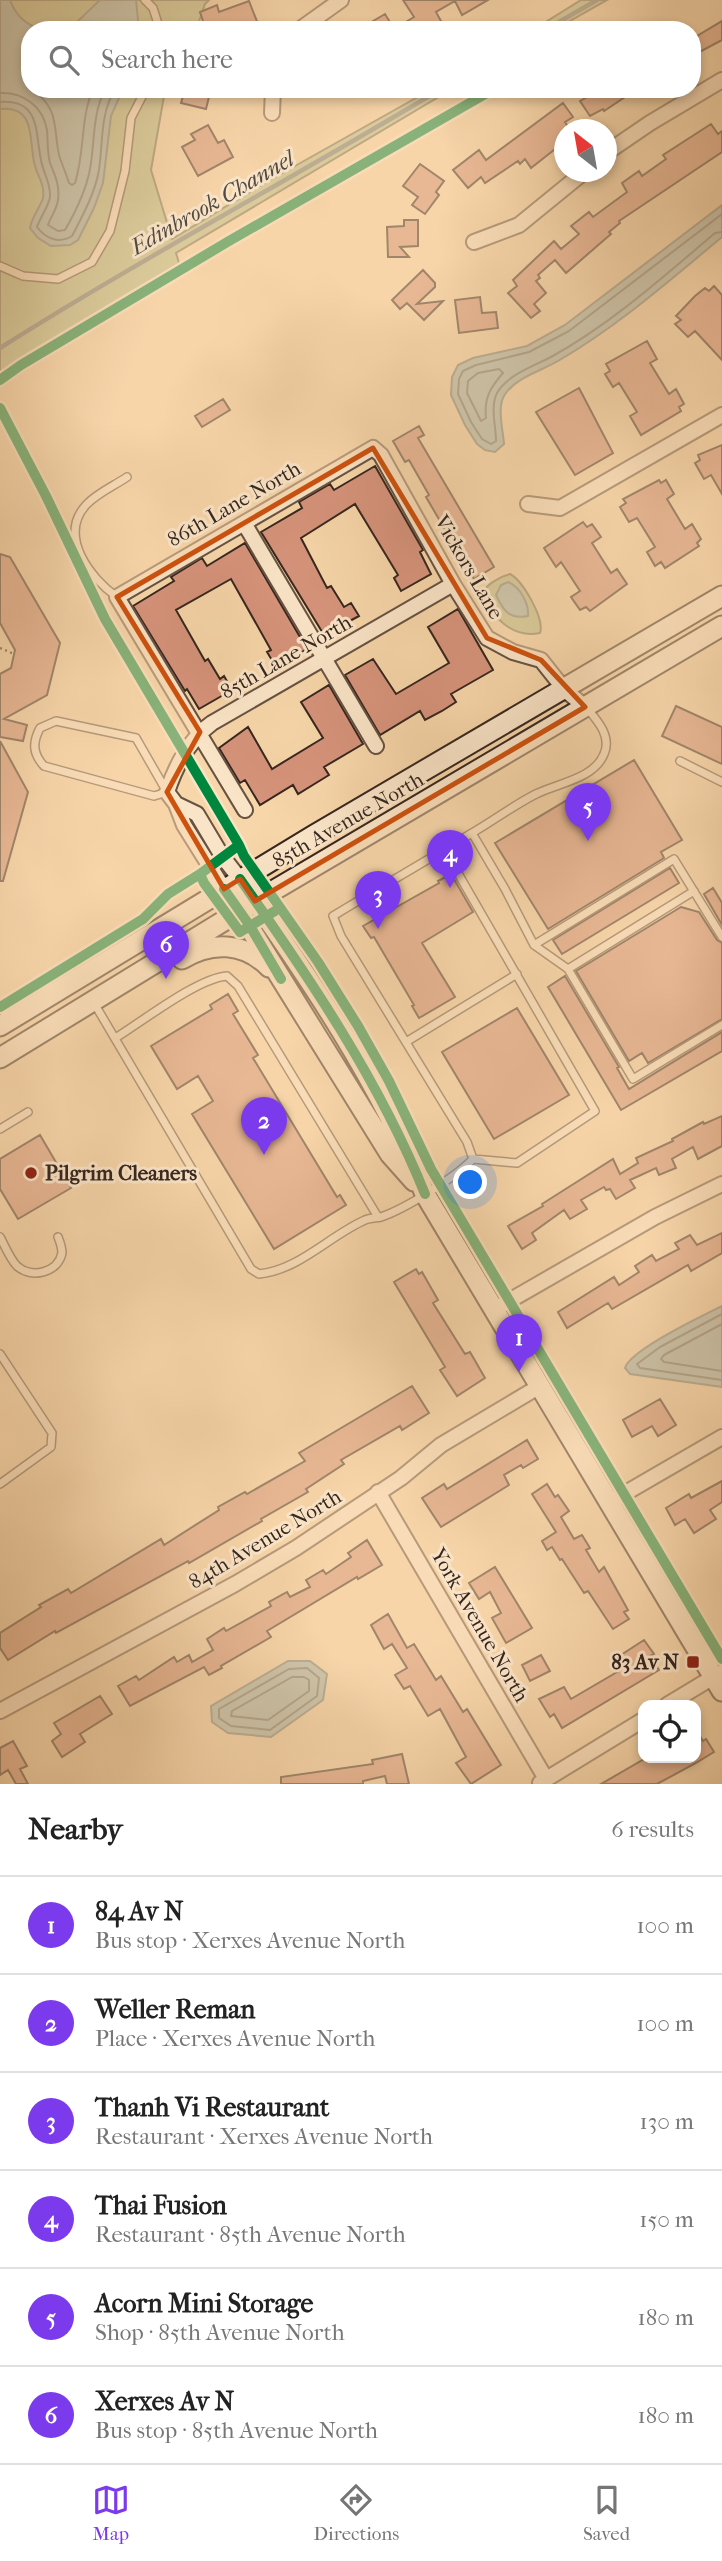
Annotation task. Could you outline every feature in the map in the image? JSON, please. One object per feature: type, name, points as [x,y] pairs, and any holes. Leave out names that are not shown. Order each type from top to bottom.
[{"type":"main road","name":"85th Avenue North","points":[[0,1026],[232,884],[722,596]]},
{"type":"main road","name":"85th Avenue North","points":[[0,1058],[248,906],[722,626]]},
{"type":"main road","points":[[232,884],[345,1034],[405,1145],[425,1194],[719,1680]]},
{"type":"main road","points":[[248,906],[281,979],[390,1154],[425,1194]]},
{"type":"main road","points":[[93,1001],[133,990],[192,953],[214,947],[236,947],[246,951],[260,958],[281,979]]},
{"type":"street","points":[[312,21],[341,0]]},
{"type":"street","points":[[701,93],[722,80]]},
{"type":"street","points":[[272,113],[273,98]]},
{"type":"street","points":[[617,146],[692,98]]},
{"type":"street","points":[[474,242],[519,225],[572,182]]},
{"type":"street","points":[[528,504],[560,508],[722,415]]},
{"type":"street","name":"86th Lane North","points":[[117,597],[373,448]]},
{"type":"street","name":"Vickors Lane","points":[[373,448],[381,455],[453,584],[487,638],[513,652],[541,660],[564,689],[585,707]]},
{"type":"street","points":[[244,523],[376,746]]},
{"type":"street","name":"85th Lane North","points":[[172,798],[179,763],[200,732],[453,584]]},
{"type":"street","points":[[117,597],[245,810]]},
{"type":"street","points":[[172,798],[184,825],[232,884]]},
{"type":"street","points":[[495,1309],[654,1217],[722,1184]]},
{"type":"street","name":"84th Avenue North","points":[[0,1711],[235,1584],[296,1548],[401,1478],[440,1445],[541,1386]]},
{"type":"street","points":[[610,1503],[722,1437]]},
{"type":"street","name":"York Avenue North","points":[[378,1492],[542,1782]]},
{"type":"street","points":[[677,1700],[719,1680]]},
{"type":"street","points":[[542,1782],[638,1723]]},
{"type":"lane","points":[[145,0],[153,8],[157,21]]},
{"type":"lane","points":[[0,266],[23,276],[58,279],[92,262],[110,230],[119,201],[131,118],[141,98]]},
{"type":"lane","points":[[117,597],[101,586],[90,572],[81,554],[75,528],[76,520],[87,505],[127,477]]},
{"type":"lane","points":[[474,1159],[467,1142],[341,936],[333,916],[536,794],[585,774],[596,766],[604,756],[607,744],[599,724],[585,707]]},
{"type":"lane","points":[[56,721],[136,738],[172,798],[53,771],[44,766],[35,753],[34,743],[40,728],[56,721]]},
{"type":"lane","points":[[680,761],[722,782]]},
{"type":"lane","points":[[472,833],[534,946],[568,969],[633,1079],[722,1025]]},
{"type":"lane","points":[[93,1001],[117,1037],[251,1269],[259,1274],[271,1273],[366,1220],[425,1194],[474,1159],[517,1163],[595,1111],[444,849]]},
{"type":"lane","points":[[534,946],[674,859],[722,937]]},
{"type":"lane","points":[[568,969],[694,891]]},
{"type":"lane","points":[[405,1042],[517,974]]},
{"type":"lane","points":[[117,1037],[192,989],[215,977],[227,976],[238,986],[378,1217]]},
{"type":"lane","points":[[0,1129],[28,1112]]},
{"type":"lane","points":[[0,1237],[17,1266],[28,1273],[46,1271],[58,1262],[62,1251],[58,1237]]},
{"type":"lane","points":[[0,1354],[52,1433],[51,1447],[0,1484]]},
{"type":"path","points":[[0,648],[15,654]]},
{"type":"highlighted area","points":[[373,448],[487,638],[541,660],[585,707],[255,901],[240,879],[224,889],[167,792],[200,732],[117,597]]},
{"type":"green space","points":[[0,0],[209,0],[199,21],[21,21],[21,98],[164,98],[151,170],[172,239],[416,98],[437,98],[176,253],[179,263],[26,356],[0,375]]},
{"type":"green space","points":[[581,0],[607,0],[570,21],[547,21]]},
{"type":"green space","points":[[510,574],[521,584],[532,601],[541,627],[540,633],[521,633],[512,629],[498,618],[482,595],[493,582]]},
{"type":"water","points":[[0,0],[10,0],[15,11],[25,21],[21,21],[21,98],[119,98],[111,116],[103,183],[78,240],[70,245],[51,246],[38,238],[30,228],[43,198],[43,189],[35,166],[29,127],[21,113],[12,109],[0,109]]},
{"type":"water","points":[[100,0],[136,0],[138,21],[78,21]]},
{"type":"water","points":[[722,205],[722,237],[601,333],[558,361],[514,384],[504,396],[501,407],[504,444],[495,452],[485,450],[477,444],[451,395],[452,377],[458,365],[473,358],[527,346],[565,325]]},
{"type":"water","points":[[508,582],[523,596],[528,616],[511,615],[501,605],[496,595],[501,585]]},
{"type":"water","points":[[722,1306],[722,1387],[630,1374],[625,1368],[639,1352],[653,1343]]},
{"type":"water","points":[[288,1661],[310,1661],[327,1674],[323,1700],[271,1737],[228,1733],[212,1722],[211,1706]]},
{"type":"building","points":[[403,0],[488,0],[462,15],[455,1],[436,12],[441,21],[407,21],[414,17]]},
{"type":"building","points":[[249,1],[257,21],[203,21],[200,12],[217,5],[219,12]]},
{"type":"building","points":[[385,14],[389,21],[373,21]]},
{"type":"building","points":[[722,21],[722,40],[701,51],[701,34]]},
{"type":"building","points":[[182,98],[209,98],[206,109],[181,103]]},
{"type":"building","points":[[585,98],[624,98],[604,111],[603,109],[590,116],[580,101]]},
{"type":"building","points":[[563,103],[573,117],[554,119],[554,150],[531,168],[525,159],[520,164],[518,161],[485,183],[481,177],[468,188],[453,170],[479,150],[486,160]]},
{"type":"building","points":[[711,124],[718,134],[722,131],[722,152],[619,221],[609,232],[611,234],[566,273],[555,260],[538,275],[540,278],[536,281],[546,293],[534,304],[540,311],[531,318],[508,293],[517,286],[513,280],[554,241],[561,249],[579,234],[571,226],[589,212],[593,217],[627,192],[622,183],[639,171],[642,176],[666,159],[663,155]]},
{"type":"building","points":[[208,125],[218,143],[224,140],[233,157],[198,176],[182,147],[195,140],[191,134]]},
{"type":"building","points":[[420,164],[444,181],[436,192],[439,195],[425,214],[412,205],[418,197],[403,186]]},
{"type":"building","points":[[404,220],[418,220],[418,246],[400,247],[409,257],[388,257],[387,227],[404,226]]},
{"type":"building","points":[[423,270],[435,283],[435,287],[417,304],[443,301],[424,320],[407,303],[400,309],[392,300]]},
{"type":"building","points":[[714,286],[722,295],[722,360],[695,331],[688,337],[675,324],[681,320],[676,316],[695,296],[705,288],[709,291]]},
{"type":"building","points":[[480,297],[482,313],[496,312],[498,328],[459,333],[455,300]]},
{"type":"building","points":[[647,341],[657,359],[650,363],[669,394],[676,389],[684,404],[679,407],[681,411],[641,435],[630,416],[637,412],[619,383],[613,387],[605,374],[610,371],[606,364]]},
{"type":"building","points":[[579,388],[613,453],[575,475],[536,412]]},
{"type":"building","points":[[223,399],[230,410],[202,427],[195,416]]},
{"type":"building","points":[[419,426],[424,435],[418,438],[494,567],[474,579],[426,497],[429,495],[409,460],[405,462],[393,441]]},
{"type":"building","points":[[722,445],[722,494],[711,475],[704,479],[695,463],[700,460],[698,455]]},
{"type":"building","points":[[375,466],[423,550],[420,552],[431,574],[401,591],[394,578],[398,575],[355,504],[301,538],[327,588],[331,586],[344,607],[351,603],[359,616],[324,635],[261,532],[302,508],[299,502],[330,484],[334,490]]},
{"type":"building","points":[[659,480],[661,483],[666,480],[674,494],[667,499],[685,529],[692,524],[701,539],[697,543],[699,546],[665,568],[661,562],[655,566],[647,552],[655,547],[637,518],[629,522],[620,507],[626,503],[623,499]]},
{"type":"building","points":[[583,522],[587,527],[592,524],[601,537],[592,543],[611,573],[617,569],[627,584],[590,611],[586,607],[580,610],[571,597],[580,591],[561,562],[556,567],[544,548]]},
{"type":"building","points":[[245,543],[307,649],[276,667],[267,652],[271,650],[231,579],[176,610],[205,661],[208,659],[220,679],[224,676],[232,690],[199,709],[133,606],[174,581],[171,577],[202,558],[207,566]]},
{"type":"building","points":[[0,554],[10,557],[60,643],[47,695],[4,719],[27,725],[23,741],[0,737],[0,674],[11,668],[15,650],[0,623]]},
{"type":"building","points":[[458,609],[493,670],[451,694],[456,702],[442,711],[425,720],[420,711],[380,735],[345,675],[373,659],[396,694],[449,663],[428,627]]},
{"type":"building","points":[[329,685],[363,744],[324,767],[329,775],[298,794],[293,785],[260,805],[245,780],[240,783],[219,748],[248,727],[272,769],[323,738],[301,702]]},
{"type":"building","points":[[676,706],[722,727],[722,764],[662,736]]},
{"type":"building","points":[[0,741],[28,792],[3,881],[0,881]]},
{"type":"building","points":[[634,760],[682,840],[661,852],[664,858],[548,929],[495,843]]},
{"type":"building","points":[[670,868],[679,883],[562,954],[553,940]]},
{"type":"building","points":[[451,874],[473,912],[422,943],[455,997],[419,1018],[374,937],[371,938],[363,926]]},
{"type":"building","points":[[713,888],[722,903],[722,925],[704,894]]},
{"type":"building","points":[[681,907],[699,912],[717,940],[722,943],[722,1019],[648,1063],[642,1053],[629,1061],[576,971]]},
{"type":"building","points":[[565,976],[619,1067],[617,1068],[629,1089],[722,1032],[722,1051],[621,1110],[548,987]]},
{"type":"building","points":[[228,994],[238,1011],[233,1014],[258,1055],[253,1058],[337,1197],[340,1195],[346,1205],[274,1249],[192,1114],[213,1101],[198,1076],[177,1089],[151,1046],[212,1009],[210,1005]]},
{"type":"building","points":[[517,1008],[569,1095],[494,1139],[442,1052]]},
{"type":"building","points":[[722,1116],[722,1146],[698,1159],[693,1147],[672,1159],[676,1168],[659,1175],[656,1168],[630,1180],[635,1188],[616,1199],[610,1189],[606,1190],[604,1187],[581,1200],[587,1209],[570,1219],[564,1210],[532,1233],[536,1240],[522,1249],[508,1226],[613,1159],[620,1174],[638,1163],[636,1158],[673,1141],[672,1139],[703,1122],[704,1124]]},
{"type":"building","name":"Pilgrim Cleaners","points":[[40,1135],[71,1188],[18,1219],[0,1189],[0,1159]]},
{"type":"building","points":[[722,1233],[722,1253],[691,1271],[688,1265],[612,1309],[608,1303],[567,1328],[558,1312],[614,1277],[619,1285],[639,1272],[635,1266],[652,1255],[656,1261],[679,1249],[675,1243],[690,1235],[697,1245]]},
{"type":"building","points":[[416,1269],[419,1274],[422,1272],[438,1300],[433,1303],[465,1354],[470,1352],[485,1378],[457,1396],[440,1370],[445,1367],[394,1282]]},
{"type":"building","points":[[412,1386],[429,1413],[402,1430],[400,1426],[341,1460],[344,1464],[306,1489],[308,1492],[189,1563],[188,1561],[56,1633],[55,1631],[8,1660],[0,1648],[0,1633],[41,1607],[39,1605],[68,1589],[71,1593],[161,1539],[164,1545],[219,1510],[218,1507],[305,1461],[299,1453]]},
{"type":"building","points":[[660,1399],[676,1425],[658,1436],[652,1426],[632,1437],[623,1420]]},
{"type":"building","points":[[527,1440],[538,1459],[504,1475],[509,1485],[441,1527],[422,1498],[444,1484],[447,1489]]},
{"type":"building","points":[[722,1481],[722,1502],[710,1510],[716,1519],[694,1533],[685,1519],[675,1525],[666,1508],[689,1494],[691,1498]]},
{"type":"building","points":[[547,1484],[569,1511],[561,1517],[574,1539],[582,1535],[590,1548],[586,1550],[599,1572],[604,1567],[628,1610],[624,1612],[629,1619],[613,1629],[588,1591],[584,1593],[562,1559],[560,1560],[552,1547],[547,1550],[542,1541],[556,1532],[532,1494]]},
{"type":"building","points":[[367,1540],[382,1565],[267,1631],[271,1637],[221,1666],[222,1668],[209,1675],[204,1667],[130,1706],[118,1686],[136,1676],[139,1680],[174,1657],[177,1662],[189,1655],[192,1662],[213,1650],[207,1639],[271,1606],[269,1602],[287,1592],[290,1597],[310,1587],[306,1580],[323,1570],[326,1574],[351,1557],[348,1553]]},
{"type":"building","points":[[495,1567],[532,1628],[506,1643],[492,1618],[501,1613],[490,1592],[479,1599],[469,1583]]},
{"type":"building","points":[[388,1614],[407,1648],[414,1644],[436,1680],[441,1676],[463,1712],[467,1709],[501,1765],[471,1784],[456,1763],[466,1757],[440,1709],[428,1716],[410,1686],[404,1689],[395,1675],[407,1668],[392,1644],[384,1649],[371,1625]]},
{"type":"building","points":[[644,1640],[654,1654],[650,1656],[659,1670],[562,1728],[554,1714],[550,1717],[539,1699],[564,1687],[571,1699],[629,1665],[621,1655]]},
{"type":"building","points":[[541,1655],[550,1671],[530,1681],[522,1665]]},
{"type":"building","points":[[100,1696],[112,1714],[80,1734],[85,1742],[62,1757],[52,1741],[61,1734],[54,1723]]},
{"type":"building","points":[[701,1738],[703,1741],[706,1739],[714,1752],[701,1760]]},
{"type":"building","points":[[13,1741],[27,1766],[20,1769],[28,1784],[16,1784],[8,1770],[0,1775],[0,1748]]},
{"type":"building","points":[[402,1754],[409,1784],[387,1784],[385,1776],[363,1781],[363,1784],[281,1784],[281,1777],[373,1764],[372,1760]]},
{"type":"building","points":[[638,1763],[696,1763],[657,1784],[601,1784]]},
{"type":"waterway","name":"Edinbrook Channel","points":[[561,21],[597,0]]},
{"type":"waterway","name":"Edinbrook Channel","points":[[0,348],[426,98]]},
{"type":"cycle path","points":[[0,380],[229,241],[478,98]]},
{"type":"cycle path","points":[[0,408],[105,619],[239,845]]},
{"type":"cycle path","points":[[0,1007],[143,919],[168,894],[239,845],[358,1026],[389,1081],[431,1169],[722,1659]]},
{"type":"cycle path","points":[[200,874],[240,932],[275,911]]},
{"type":"cycle path","points":[[240,879],[342,1031],[387,1111],[425,1194]]},
{"type":"cycle path","points":[[224,889],[250,926],[281,979]]},
{"type":"place","name":"Acorn Mini Storage","points":[[588,841]]},
{"type":"place","name":"Thai Fusion","points":[[450,888]]},
{"type":"place","name":"Thanh Vi Restaurant","points":[[378,929]]},
{"type":"place","name":"Xerxes Av N","points":[[166,979]]},
{"type":"place","name":"Weller Reman","points":[[264,1155]]},
{"type":"place","name":"Pilgrim Cleaners","points":[[31,1173]]},
{"type":"place","name":"84 Av N","points":[[519,1372]]},
{"type":"place","name":"83 Av N","points":[[693,1662]]}]
